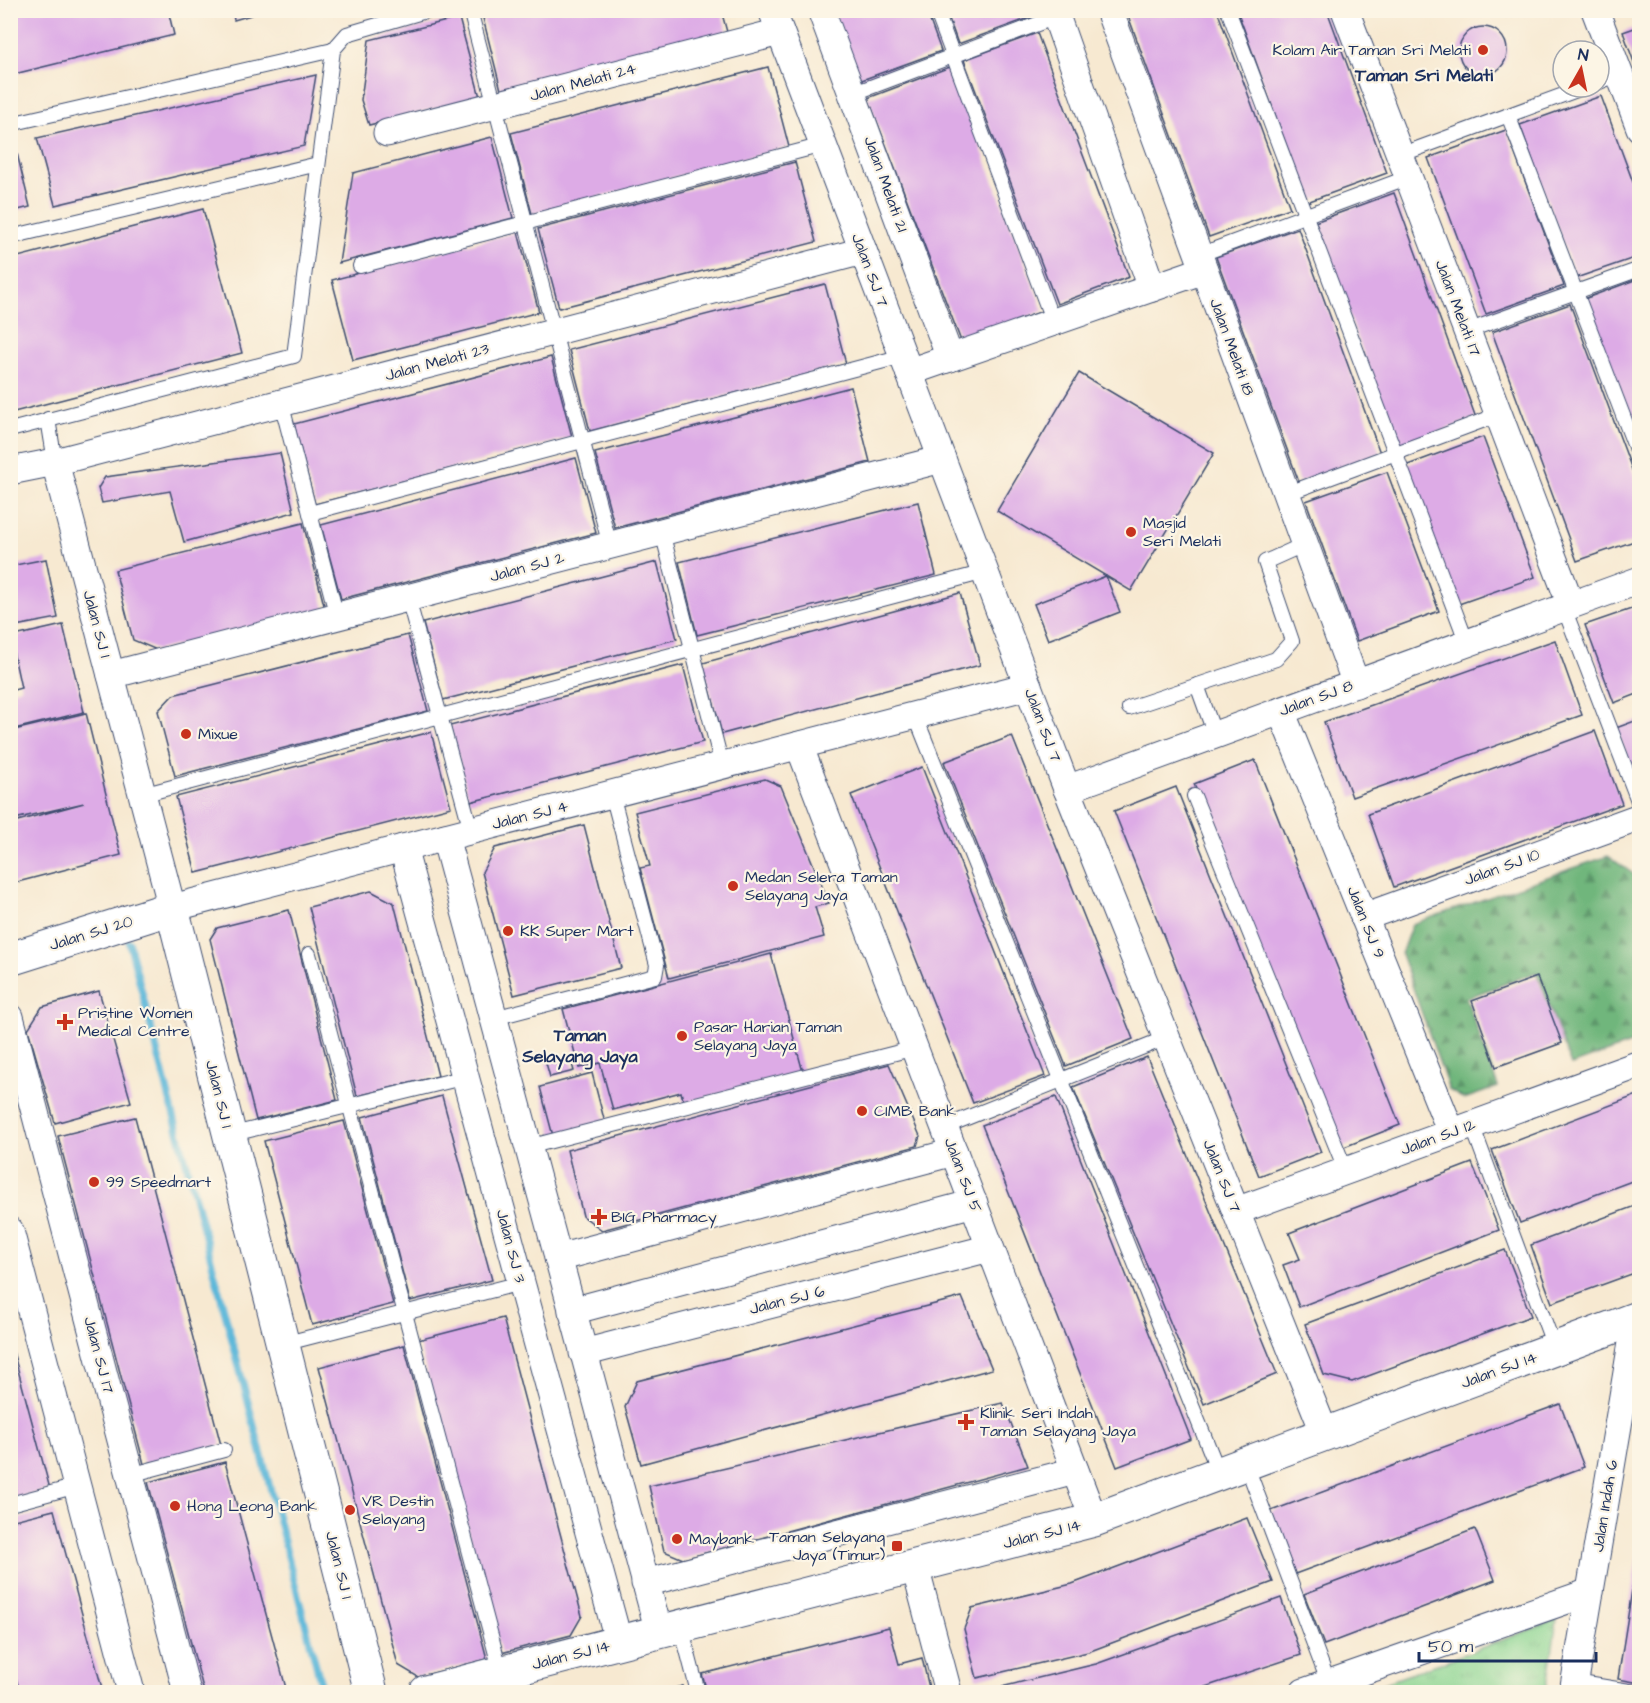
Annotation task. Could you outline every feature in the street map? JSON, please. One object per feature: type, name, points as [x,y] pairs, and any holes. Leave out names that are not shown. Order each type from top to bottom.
[{"type":"street","name":"Jalan Melati 21","points":[[821,10],[950,358]]},
{"type":"street","name":"Jalan Melati 18","points":[[1109,10],[1356,684]]},
{"type":"street","name":"Jalan Melati 17","points":[[1345,10],[1467,331],[1567,607]]},
{"type":"street","points":[[1595,10],[1601,39]]},
{"type":"street","points":[[1055,14],[1152,288]]},
{"type":"street","name":"Jalan Melati 24","points":[[387,133],[495,105],[776,21]]},
{"type":"street","name":"Jalan SJ 7","points":[[776,21],[1067,789],[1325,1434]]},
{"type":"street","points":[[1611,81],[1640,128]]},
{"type":"street","name":"Jalan Melati 23","points":[[10,471],[55,462],[863,251]]},
{"type":"street","points":[[906,364],[950,358],[1152,288],[1201,262]]},
{"type":"street","name":"Jalan SJ 2","points":[[111,675],[942,459]]},
{"type":"street","name":"Jalan SJ 1","points":[[55,462],[172,908],[371,1692]]},
{"type":"street","name":"Jalan SJ 8","points":[[1067,789],[1640,580]]},
{"type":"street","name":"Jalan SJ 4","points":[[172,908],[1028,686]]},
{"type":"street","name":"Jalan SJ 9","points":[[1281,711],[1364,918],[1461,1129]]},
{"type":"street","name":"Jalan SJ 5","points":[[799,745],[1094,1520]]},
{"type":"street","name":"Jalan SJ 10","points":[[1364,918],[1640,817]]},
{"type":"street","points":[[445,837],[645,1583],[670,1630]]},
{"type":"street","name":"Jalan SJ 3","points":[[404,848],[619,1643]]},
{"type":"street","name":"Jalan SJ 20","points":[[10,958],[172,908]]},
{"type":"street","name":"Jalan SJ 17","points":[[10,1017],[187,1692]]},
{"type":"street","name":"Jalan SJ 12","points":[[1236,1211],[1640,1064]]},
{"type":"street","points":[[558,1258],[949,1139]]},
{"type":"street","points":[[572,1311],[974,1203]]},
{"type":"street","points":[[10,1231],[131,1692]]},
{"type":"street","name":"Jalan SJ 6","points":[[583,1353],[990,1248]]},
{"type":"street","name":"Jalan SJ 14","points":[[426,1692],[1094,1520],[1638,1318]]},
{"type":"street","name":"Jalan Indah 6","points":[[1574,1687],[1638,1318]]},
{"type":"street","points":[[645,1583],[1076,1471]]},
{"type":"street","points":[[915,1566],[948,1692]]},
{"type":"street","points":[[1316,1688],[1590,1592]]},
{"type":"lane","points":[[10,430],[294,356],[333,50],[347,34],[429,10]]},
{"type":"lane","points":[[470,10],[610,546]]},
{"type":"lane","points":[[936,10],[1053,322]]},
{"type":"lane","points":[[1228,10],[1467,644]]},
{"type":"lane","points":[[852,93],[953,56],[1055,14]]},
{"type":"lane","points":[[10,124],[333,50]]},
{"type":"lane","points":[[1201,262],[1305,215],[1508,115],[1552,99]]},
{"type":"lane","points":[[1508,115],[1640,460]]},
{"type":"lane","points":[[360,266],[823,145]]},
{"type":"lane","points":[[10,237],[318,164]]},
{"type":"lane","points":[[1467,331],[1640,269]]},
{"type":"lane","points":[[310,513],[582,442],[906,364]]},
{"type":"lane","points":[[281,402],[337,617]]},
{"type":"lane","points":[[1286,494],[1498,415]]},
{"type":"lane","points":[[48,419],[55,462]]},
{"type":"lane","points":[[662,532],[722,765]]},
{"type":"lane","points":[[1129,708],[1276,659],[1292,641],[1265,562],[1305,544]]},
{"type":"lane","points":[[142,795],[985,572]]},
{"type":"lane","points":[[408,598],[471,830]]},
{"type":"lane","points":[[1567,607],[1640,806]]},
{"type":"lane","points":[[1197,685],[1215,735]]},
{"type":"lane","points":[[915,715],[1061,1080],[1232,1469],[1316,1688]]},
{"type":"lane","points":[[494,1018],[655,976],[657,965],[612,794]]},
{"type":"lane","points":[[1194,796],[1346,1171]]},
{"type":"lane","points":[[309,954],[501,1674]]},
{"type":"lane","points":[[949,1139],[1061,1080],[1166,1038]]},
{"type":"lane","points":[[528,1147],[915,1048]]},
{"type":"lane","points":[[229,1135],[466,1077]]},
{"type":"lane","points":[[1461,1129],[1555,1349]]},
{"type":"lane","points":[[283,1344],[521,1283]]},
{"type":"lane","points":[[130,1475],[224,1450]]},
{"type":"lane","points":[[10,1504],[77,1485]]},
{"type":"lane","points":[[670,1630],[698,1692]]},
{"type":"lane","points":[[1574,1687],[1635,1692]]},
{"type":"green space","points":[[1608,856],[1636,876],[1639,882],[1639,1041],[1571,1065],[1537,972],[1466,998],[1498,1087],[1464,1099],[1449,1090],[1401,954],[1412,924]]},
{"type":"green space","points":[[1557,1620],[1546,1692],[1361,1692]]},
{"type":"building","points":[[10,10],[168,10],[174,35],[10,75]]},
{"type":"building","points":[[232,10],[265,10],[265,11],[234,20]]},
{"type":"building","points":[[481,10],[721,10],[727,32],[501,90]]},
{"type":"building","points":[[833,10],[926,10],[941,51],[859,81]]},
{"type":"building","points":[[946,10],[1029,10],[1032,17],[958,44]]},
{"type":"building","points":[[1126,10],[1217,10],[1290,208],[1209,237]]},
{"type":"building","points":[[1237,10],[1327,10],[1387,173],[1307,202]]},
{"type":"building","points":[[459,18],[480,97],[369,125],[361,100],[369,40]]},
{"type":"building","points":[[1640,26],[1640,76],[1639,76],[1623,32]]},
{"type":"building","name":"Kolam Air Taman Sri Melati","points":[[1483,27],[1500,34],[1507,51],[1500,68],[1483,75],[1466,68],[1459,51],[1466,34]]},
{"type":"building","points":[[1037,33],[1129,277],[1057,304],[964,60]]},
{"type":"building","points":[[768,67],[789,147],[532,214],[511,133]]},
{"type":"building","points":[[950,67],[1043,311],[961,341],[868,98]]},
{"type":"building","points":[[316,75],[304,146],[55,205],[37,138]]},
{"type":"building","points":[[1593,99],[1602,99],[1640,201],[1640,256],[1576,278],[1520,125]]},
{"type":"building","points":[[1506,130],[1564,286],[1486,314],[1428,158]]},
{"type":"building","points":[[492,137],[513,218],[339,263],[353,173]]},
{"type":"building","points":[[15,145],[30,207],[10,212],[10,146]]},
{"type":"building","points":[[795,162],[816,242],[559,308],[538,229]]},
{"type":"building","points":[[1394,193],[1476,418],[1398,447],[1315,222]]},
{"type":"building","points":[[203,209],[242,353],[10,413],[10,259]]},
{"type":"building","points":[[1298,228],[1380,453],[1299,482],[1216,257]]},
{"type":"building","points":[[518,232],[539,312],[353,360],[332,280]]},
{"type":"building","points":[[1640,278],[1640,443],[1584,299]]},
{"type":"building","points":[[825,284],[846,364],[590,431],[569,350]]},
{"type":"building","points":[[1570,304],[1640,491],[1640,539],[1577,561],[1492,332]]},
{"type":"building","points":[[551,357],[572,437],[315,504],[294,424]]},
{"type":"building","points":[[1079,373],[1214,453],[1131,591],[997,511]]},
{"type":"building","points":[[851,387],[870,462],[615,528],[595,453]]},
{"type":"building","points":[[1483,437],[1535,577],[1456,605],[1405,466]]},
{"type":"building","points":[[280,453],[294,512],[184,542],[170,491],[102,503],[98,488],[105,477]]},
{"type":"building","points":[[576,458],[596,533],[341,599],[321,525]]},
{"type":"building","points":[[1387,472],[1439,611],[1357,641],[1306,501]]},
{"type":"building","points":[[918,502],[936,575],[697,635],[679,562]]},
{"type":"building","points":[[303,523],[325,609],[157,650],[133,640],[115,570]]},
{"type":"building","points":[[46,559],[58,618],[10,627],[10,566]]},
{"type":"building","points":[[657,562],[677,639],[443,700],[423,623]]},
{"type":"building","points":[[1106,576],[1120,612],[1048,640],[1034,604]]},
{"type":"building","points":[[960,593],[980,665],[722,734],[703,663]]},
{"type":"building","points":[[1640,606],[1640,693],[1614,703],[1585,625]]},
{"type":"building","points":[[63,625],[84,712],[10,730],[10,691],[21,688],[10,637]]},
{"type":"building","points":[[408,635],[428,711],[175,776],[158,711],[173,695]]},
{"type":"building","points":[[1555,640],[1582,715],[1352,797],[1324,722]]},
{"type":"building","points":[[683,665],[703,742],[470,802],[450,726]]},
{"type":"building","points":[[86,713],[121,855],[10,884],[10,823],[84,803],[10,820],[10,731]]},
{"type":"building","points":[[1640,719],[1640,786],[1616,728]]},
{"type":"building","points":[[1595,731],[1622,804],[1394,887],[1368,814]]},
{"type":"building","points":[[431,732],[451,807],[196,873],[176,797]]},
{"type":"building","points":[[1012,736],[1133,1039],[1066,1066],[944,762]]},
{"type":"building","points":[[1255,760],[1400,1125],[1339,1149],[1194,784]]},
{"type":"building","points":[[922,767],[1045,1076],[973,1103],[851,795]]},
{"type":"building","name":"Medan Selera Taman Selayang Jaya","points":[[765,779],[781,786],[829,903],[815,907],[824,937],[669,978],[640,868],[650,866],[635,812]]},
{"type":"building","points":[[1176,787],[1321,1152],[1259,1176],[1114,811]]},
{"type":"building","points":[[584,825],[621,968],[514,995],[482,872],[495,848]]},
{"type":"building","points":[[371,891],[394,903],[438,1076],[357,1096],[309,907]]},
{"type":"building","points":[[289,910],[337,1100],[256,1120],[210,939],[217,928]]},
{"type":"building","name":"Pasar Harian Taman Selayang Jaya","points":[[771,954],[803,1072],[684,1103],[681,1092],[613,1110],[600,1063],[579,1068],[563,1009]]},
{"type":"building","points":[[1537,977],[1562,1043],[1496,1067],[1472,1001]]},
{"type":"building","points":[[99,991],[131,1102],[55,1123],[28,1029],[42,1007]]},
{"type":"building","points":[[570,1057],[574,1071],[550,1077],[546,1063]]},
{"type":"building","points":[[1147,1057],[1277,1374],[1204,1404],[1073,1087]]},
{"type":"building","points":[[889,1064],[920,1136],[917,1146],[602,1230],[583,1216],[567,1150]]},
{"type":"building","points":[[592,1073],[605,1123],[553,1136],[540,1087]]},
{"type":"building","points":[[1640,1094],[1640,1178],[1520,1223],[1492,1150]]},
{"type":"building","points":[[442,1096],[492,1280],[410,1301],[362,1117]]},
{"type":"building","points":[[1056,1097],[1191,1439],[1117,1467],[982,1125]]},
{"type":"building","points":[[135,1117],[221,1445],[144,1464],[58,1136]]},
{"type":"building","points":[[344,1121],[393,1304],[312,1325],[264,1141]]},
{"type":"building","points":[[1472,1163],[1499,1230],[1299,1307],[1283,1265],[1300,1259],[1289,1233]]},
{"type":"building","points":[[1640,1204],[1640,1271],[1552,1303],[1531,1245]]},
{"type":"building","points":[[1505,1250],[1531,1316],[1352,1382],[1324,1375],[1305,1324]]},
{"type":"building","points":[[962,1297],[992,1369],[641,1464],[625,1407],[637,1381]]},
{"type":"building","points":[[503,1318],[582,1616],[571,1635],[501,1653],[418,1340]]},
{"type":"building","points":[[10,1340],[50,1489],[10,1500]]},
{"type":"building","points":[[404,1345],[487,1659],[418,1677],[398,1665],[319,1367]]},
{"type":"building","points":[[1003,1403],[1028,1466],[683,1559],[664,1551],[649,1486]]},
{"type":"building","points":[[1560,1404],[1584,1467],[1295,1574],[1271,1511]]},
{"type":"building","points":[[225,1462],[287,1692],[204,1692],[148,1482]]},
{"type":"building","points":[[54,1510],[103,1692],[20,1692],[10,1657],[10,1521]]},
{"type":"building","points":[[1247,1518],[1273,1582],[1088,1652],[977,1678],[964,1629],[972,1608],[1072,1584]]},
{"type":"building","points":[[1475,1529],[1495,1580],[1324,1645],[1304,1594]]},
{"type":"building","points":[[1638,1552],[1640,1552],[1640,1683],[1618,1679]]},
{"type":"building","points":[[1281,1598],[1301,1655],[1190,1692],[1002,1692],[1001,1687],[1096,1664]]},
{"type":"building","points":[[889,1627],[899,1664],[922,1658],[930,1692],[707,1692],[702,1674]]},
{"type":"building","points":[[683,1686],[684,1692],[659,1692]]},
{"type":"waterway","points":[[129,942],[323,1692]]},
{"type":"place","name":"Kolam Air Taman Sri Melati","points":[[1483,50]]},
{"type":"place","name":"Masjid Seri Melati","points":[[1131,532]]},
{"type":"place","name":"Mixue","points":[[186,734]]},
{"type":"place","name":"Medan Selera Taman Selayang Jaya","points":[[733,886]]},
{"type":"place","name":"KK Super Mart","points":[[508,931]]},
{"type":"place","name":"Pristine Women Medical Centre","points":[[65,1022]]},
{"type":"place","name":"Pasar Harian Taman Selayang Jaya","points":[[682,1036]]},
{"type":"place","name":"CIMB Bank","points":[[862,1111]]},
{"type":"place","name":"99 Speedmart","points":[[94,1182]]},
{"type":"place","name":"BIG Pharmacy","points":[[599,1217]]},
{"type":"place","name":"Klinik Seri Indah Taman Selayang Jaya","points":[[966,1422]]},
{"type":"place","name":"Hong Leong Bank","points":[[175,1506]]},
{"type":"place","name":"VR Destin Selayang","points":[[350,1510]]},
{"type":"place","name":"Maybank","points":[[677,1539]]},
{"type":"place","name":"Taman Selayang Jaya (Timur)","points":[[897,1546]]},
{"type":"district","name":"Taman Sri Melati","points":[[1424,75]]},
{"type":"district","name":"Taman Selayang Jaya","points":[[580,1045]]}]
